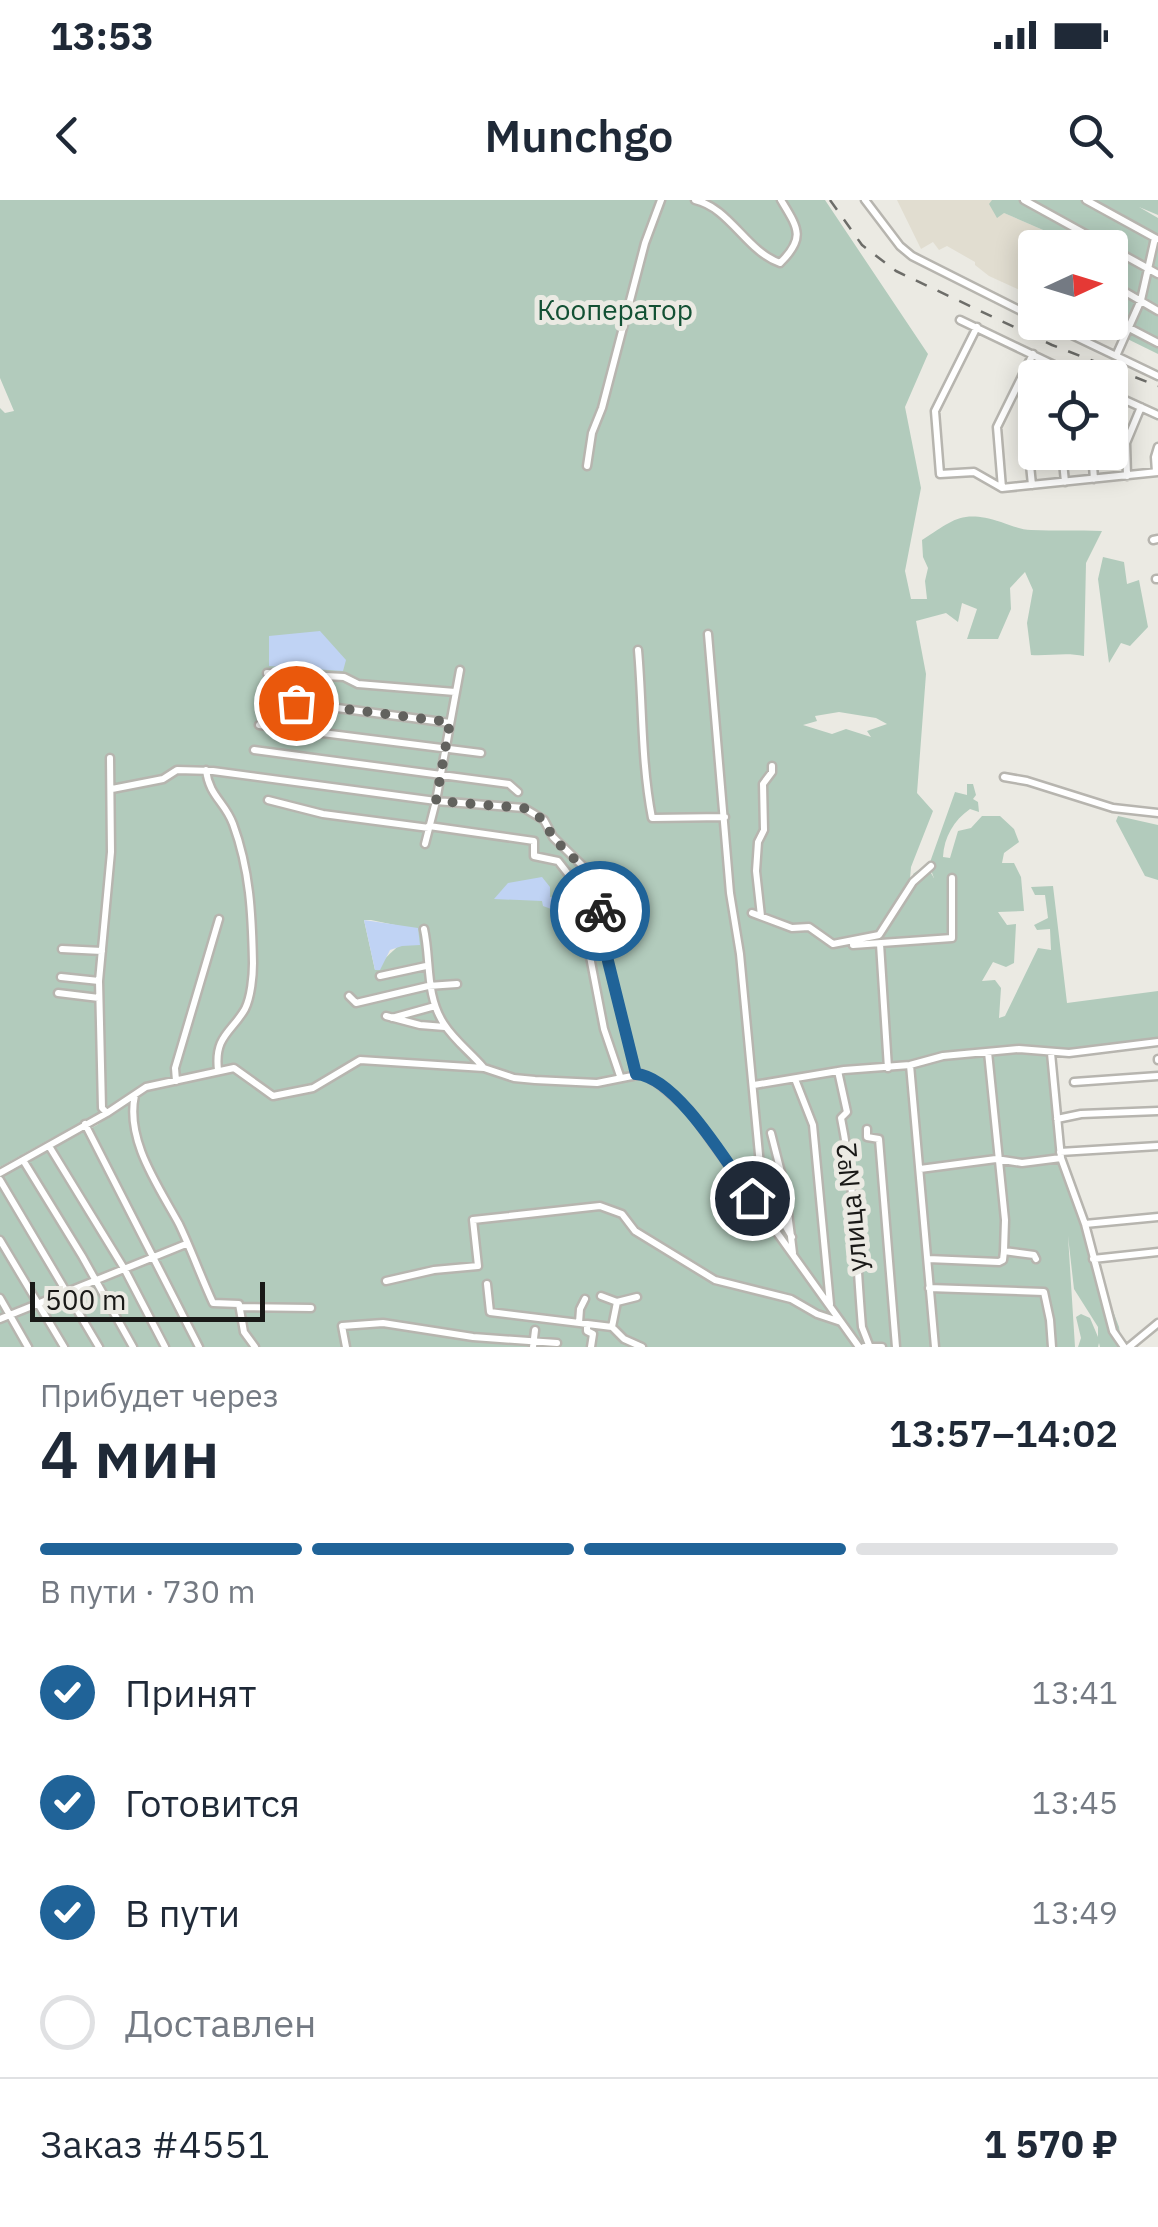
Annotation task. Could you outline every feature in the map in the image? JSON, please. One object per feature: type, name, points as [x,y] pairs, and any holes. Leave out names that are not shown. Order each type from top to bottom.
[{"type":"street","points":[[588,466],[592,433],[598,426],[644,243],[661,200]]},
{"type":"street","points":[[695,200],[708,204],[754,248],[780,264],[795,248],[797,232],[781,200]]},
{"type":"street","points":[[1024,200],[1154,272]]},
{"type":"street","points":[[1086,200],[1156,239],[1154,272],[1128,328],[1158,343]]},
{"type":"street","points":[[867,201],[912,256],[1018,309]]},
{"type":"street","points":[[1128,293],[1158,311]]},
{"type":"street","points":[[960,320],[1044,360]]},
{"type":"street","points":[[977,328],[935,411],[940,474],[974,472],[1002,488],[1127,476],[1157,472],[1154,457],[1158,447]]},
{"type":"street","points":[[1082,340],[1158,376]]},
{"type":"street","points":[[1116,356],[1123,340]]},
{"type":"street","points":[[1002,488],[997,427],[1032,354]]},
{"type":"street","points":[[1128,404],[1158,415]]},
{"type":"street","points":[[1127,476],[1126,443],[1141,407]]},
{"type":"street","points":[[1031,470],[1032,485]]},
{"type":"street","points":[[1064,470],[1065,482]]},
{"type":"street","points":[[1093,470],[1094,479]]},
{"type":"street","points":[[708,634],[730,893],[763,1180],[792,1237]]},
{"type":"street","points":[[638,650],[640,737],[652,818],[725,817]]},
{"type":"street","points":[[425,844],[460,670]]},
{"type":"street","points":[[267,673],[344,677],[358,684],[455,692]]},
{"type":"street","points":[[262,698],[450,722]]},
{"type":"street","points":[[259,725],[481,753]]},
{"type":"street","points":[[254,750],[510,784],[518,792]]},
{"type":"street","points":[[107,1113],[102,1108],[98,998],[112,789],[110,758]]},
{"type":"street","points":[[772,766],[763,784],[764,830],[758,842],[757,914],[792,928],[809,927],[833,944],[879,935]]},
{"type":"street","points":[[112,789],[163,779],[177,770],[206,770],[436,801],[524,808],[544,820],[553,838],[594,878],[608,961],[636,1074]]},
{"type":"street","points":[[206,770],[208,789],[232,819],[250,880],[253,972],[246,1008],[230,1026],[218,1049],[218,1070]]},
{"type":"street","points":[[1004,777],[1027,780],[1110,807],[1158,813]]},
{"type":"street","points":[[268,800],[323,814],[534,840],[534,856],[558,861],[576,884],[604,1029],[620,1076]]},
{"type":"street","points":[[888,1068],[879,935],[914,882],[931,866]]},
{"type":"street","points":[[853,945],[952,938],[952,878]]},
{"type":"street","points":[[176,1081],[175,1068],[219,919]]},
{"type":"street","points":[[424,929],[426,966],[445,1027],[484,1068]]},
{"type":"street","points":[[62,949],[102,952]]},
{"type":"street","points":[[380,976],[426,966]]},
{"type":"street","points":[[61,977],[99,980]]},
{"type":"street","points":[[348,996],[356,1003],[457,984]]},
{"type":"street","points":[[58,993],[98,998]]},
{"type":"street","points":[[436,1006],[388,1017],[420,1026],[445,1027]]},
{"type":"street","points":[[754,1085],[838,1071],[910,1065],[943,1056],[1019,1049],[1051,1053],[1158,1042]]},
{"type":"street","points":[[928,1259],[1003,1260],[999,1160],[988,1052]]},
{"type":"street","points":[[1051,1053],[1060,1155],[1085,1224],[1113,1331],[1126,1347],[1158,1324]]},
{"type":"street","points":[[99,1347],[0,1176],[146,1087],[234,1068],[273,1096],[313,1088],[360,1060],[484,1068],[535,1080],[597,1083],[642,1074],[689,1110],[842,1322],[864,1346],[882,1347]]},
{"type":"street","points":[[910,1065],[935,1347]]},
{"type":"street","name":"улица №2","points":[[838,1071],[847,1112],[841,1118],[852,1186],[864,1346]]},
{"type":"street","points":[[1074,1082],[1158,1076]]},
{"type":"street","points":[[795,1079],[813,1125],[830,1306]]},
{"type":"street","points":[[136,1094],[134,1118],[158,1193],[178,1222],[213,1302],[239,1304],[247,1340],[256,1347]]},
{"type":"street","points":[[1057,1119],[1082,1114],[1158,1111]]},
{"type":"street","points":[[85,1124],[198,1347]]},
{"type":"street","points":[[867,1129],[867,1137],[879,1139],[896,1347]]},
{"type":"street","points":[[771,1133],[785,1188],[793,1255]]},
{"type":"street","points":[[49,1146],[125,1270],[166,1347]]},
{"type":"street","points":[[920,1169],[999,1160],[1022,1163],[1060,1155],[1158,1146]]},
{"type":"street","points":[[23,1160],[133,1347]]},
{"type":"street","points":[[386,1281],[434,1270],[478,1266],[473,1220],[600,1206],[622,1214],[636,1230],[715,1280],[790,1299],[842,1322]]},
{"type":"street","points":[[1085,1224],[1158,1217]]},
{"type":"street","points":[[0,1240],[64,1347]]},
{"type":"street","points":[[0,1320],[186,1244]]},
{"type":"street","points":[[1004,1251],[1034,1255],[1036,1259]]},
{"type":"street","points":[[1093,1260],[1158,1252]]},
{"type":"street","points":[[487,1284],[490,1312],[612,1327],[642,1347]]},
{"type":"street","points":[[929,1288],[1044,1292],[1052,1347]]},
{"type":"street","points":[[602,1296],[617,1302],[637,1298]]},
{"type":"street","points":[[0,1298],[28,1347]]},
{"type":"street","points":[[585,1299],[580,1309],[583,1324],[593,1334],[590,1347]]},
{"type":"street","points":[[612,1327],[617,1302]]},
{"type":"street","points":[[240,1307],[311,1308]]},
{"type":"street","points":[[346,1347],[342,1326],[366,1323],[557,1344]]},
{"type":"street","points":[[533,1344],[535,1330]]},
{"type":"shaded area","points":[[897,200],[992,200],[1004,213],[1043,230],[1018,230],[1018,289],[989,276],[975,262],[947,246],[939,250],[933,242],[921,249]]},
{"type":"green space","name":"Кооператор","points":[[0,200],[825,200],[928,354],[905,407],[921,488],[905,571],[911,599],[927,599],[928,568],[922,540],[958,519],[987,518],[1027,530],[1102,531],[1086,563],[1084,656],[1031,655],[1027,623],[1033,590],[1025,572],[1010,588],[1011,609],[998,639],[967,639],[977,609],[962,603],[958,622],[946,613],[916,621],[926,674],[917,793],[933,811],[911,867],[909,890],[917,885],[913,874],[926,865],[934,878],[929,865],[955,792],[967,795],[967,784],[973,784],[973,799],[978,802],[979,812],[970,809],[955,824],[943,857],[950,858],[958,831],[971,828],[982,816],[1000,816],[1014,829],[1019,842],[1004,853],[1002,863],[1014,863],[1021,877],[1024,911],[998,912],[1007,925],[1016,924],[1014,963],[1006,967],[993,962],[982,981],[995,980],[1001,988],[999,1018],[1005,1016],[1038,948],[1051,950],[1050,929],[1037,930],[1034,925],[1048,918],[1045,895],[1035,895],[1031,887],[1053,886],[1067,1003],[1158,991],[1158,1041],[1055,1055],[1063,1178],[1088,1228],[1094,1260],[1119,1327],[1122,1347],[1100,1347],[1099,1343],[1098,1347],[1078,1347],[1081,1338],[1076,1317],[1081,1314],[1090,1318],[1098,1337],[1098,1327],[1074,1289],[1068,1236],[1075,1347],[863,1347],[692,1109],[637,1069],[582,1080],[487,1071],[565,1083],[642,1077],[686,1112],[854,1347],[0,1347],[0,1176],[97,1125],[127,1104],[0,1167],[0,408],[5,413],[14,411],[0,378]],"holes":[[[839,712],[876,718],[887,724],[867,731],[871,737],[846,729],[832,734],[803,725],[817,721],[815,716]],[[364,920],[414,929],[375,970]]]},
{"type":"green space","points":[[992,200],[1158,200],[1158,215],[1139,207],[1158,218],[1158,354],[1128,339],[1128,230],[1043,230],[1004,213],[997,218],[989,204]]},
{"type":"green space","points":[[1103,557],[1124,562],[1127,584],[1139,580],[1148,627],[1130,646],[1121,643],[1109,663],[1098,579]]},
{"type":"green space","points":[[1118,816],[1158,825],[1158,880],[1145,876],[1116,821]]},
{"type":"water","points":[[320,631],[346,660],[343,671],[269,666],[269,636]]},
{"type":"water","points":[[542,877],[550,887],[550,897],[560,902],[554,910],[543,906],[542,901],[494,899],[508,883]]},
{"type":"water","points":[[364,920],[418,928],[420,945],[390,950],[380,970],[375,970]]},
{"type":"railway","points":[[830,200],[862,245],[896,271],[1052,345],[1158,386]]},
{"type":"way so far","points":[[296,703],[450,722],[436,801],[524,808],[544,820],[553,838],[594,878],[600,911]]},
{"type":"route","points":[[600,911],[636,1074],[659,1084],[689,1110],[752,1198]]}]
